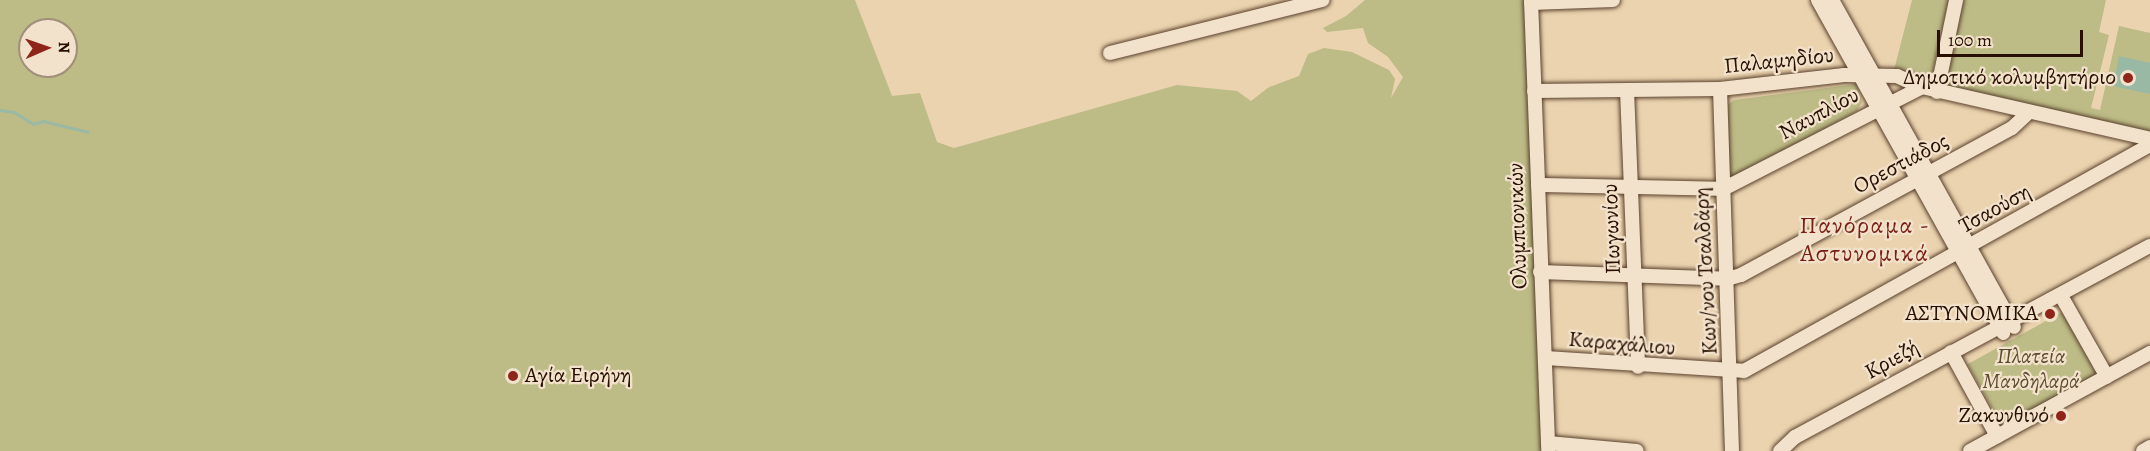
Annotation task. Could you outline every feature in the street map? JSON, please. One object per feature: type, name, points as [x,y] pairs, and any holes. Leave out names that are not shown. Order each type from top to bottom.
[{"type":"street","points":[[1110,53],[1323,0]]},
{"type":"street","points":[[1531,1],[1613,0]]},
{"type":"street","points":[[1818,0],[1861,76],[1882,104],[2007,327]]},
{"type":"street","points":[[1832,0],[1861,76]]},
{"type":"street","points":[[1937,92],[1956,0]]},
{"type":"street","name":"Ολυμπιονικών","points":[[1531,1],[1548,447]]},
{"type":"street","name":"Παλαμηδίου","points":[[1534,96],[1720,93],[1844,75],[1898,76],[1922,87]]},
{"type":"street","points":[[1922,87],[2150,139]]},
{"type":"street","name":"Ναυπλίου","points":[[1724,189],[1882,104],[1922,87]]},
{"type":"street","name":"Κων/νου Τσαλδάρη","points":[[1720,93],[1732,373],[1732,451]]},
{"type":"street","name":"Πωγωνίου","points":[[1627,94],[1638,367]]},
{"type":"street","name":"Ορεστιάδος","points":[[1727,279],[1741,275],[2012,128],[2028,113]]},
{"type":"street","name":"Τσαούση","points":[[1732,373],[1759,365],[2150,145]]},
{"type":"street","points":[[1538,185],[1724,189]]},
{"type":"street","name":"Κριεζή","points":[[1782,449],[1795,437],[2007,327],[2150,246]]},
{"type":"street","name":"Κριεζή","points":[[2007,327],[2064,301],[2150,256]]},
{"type":"street","points":[[1540,272],[1727,279]]},
{"type":"street","points":[[2064,301],[2107,377]]},
{"type":"street","points":[[1970,451],[1991,443],[2150,353]]},
{"type":"street","points":[[1953,356],[1991,443]]},
{"type":"street","name":"Καραχάλιου","points":[[1545,358],[1732,373]]},
{"type":"street","points":[[1548,447],[1637,451]]},
{"type":"street","points":[[2143,451],[2150,447]]},
{"type":"green space","points":[[0,0],[855,0],[892,96],[920,93],[937,142],[954,148],[1177,85],[1237,91],[1251,101],[1269,87],[1299,76],[1308,54],[1324,48],[1352,52],[1389,70],[1395,79],[1391,98],[1403,77],[1388,57],[1368,43],[1363,28],[1327,32],[1323,28],[1346,16],[1365,0],[1529,0],[1544,451],[0,451]]},
{"type":"green space","points":[[1912,0],[1949,0],[1932,76],[1894,70]]},
{"type":"green space","points":[[1964,0],[2106,0],[2099,32],[2109,35],[2091,108],[2100,110],[2119,26],[2150,33],[2150,134],[1945,85]]},
{"type":"green space","points":[[1857,84],[1862,102],[1857,111],[1734,178],[1727,169],[1727,105],[1734,100]]},
{"type":"green space","name":"Πλατεία Μανδηλαρά","points":[[2062,312],[2096,374],[2002,426],[1968,364]]},
{"type":"shaded area","points":[[2119,56],[2150,63],[2150,94],[2113,86]]},
{"type":"waterway","points":[[0,110],[14,112],[33,124],[43,121],[88,132]]},
{"type":"place","name":"Δημοτικό κολυμβητήριο","points":[[2128,78]]},
{"type":"place","name":"ΑΣΤΥΝΟΜΙΚΑ","points":[[2050,314]]},
{"type":"place","name":"Αγία Ειρήνη","points":[[513,376]]},
{"type":"place","name":"Ζακυνθινό","points":[[2061,416]]},
{"type":"district","name":"Πανόραμα - Αστυνομικά","points":[[1865,240]]}]
